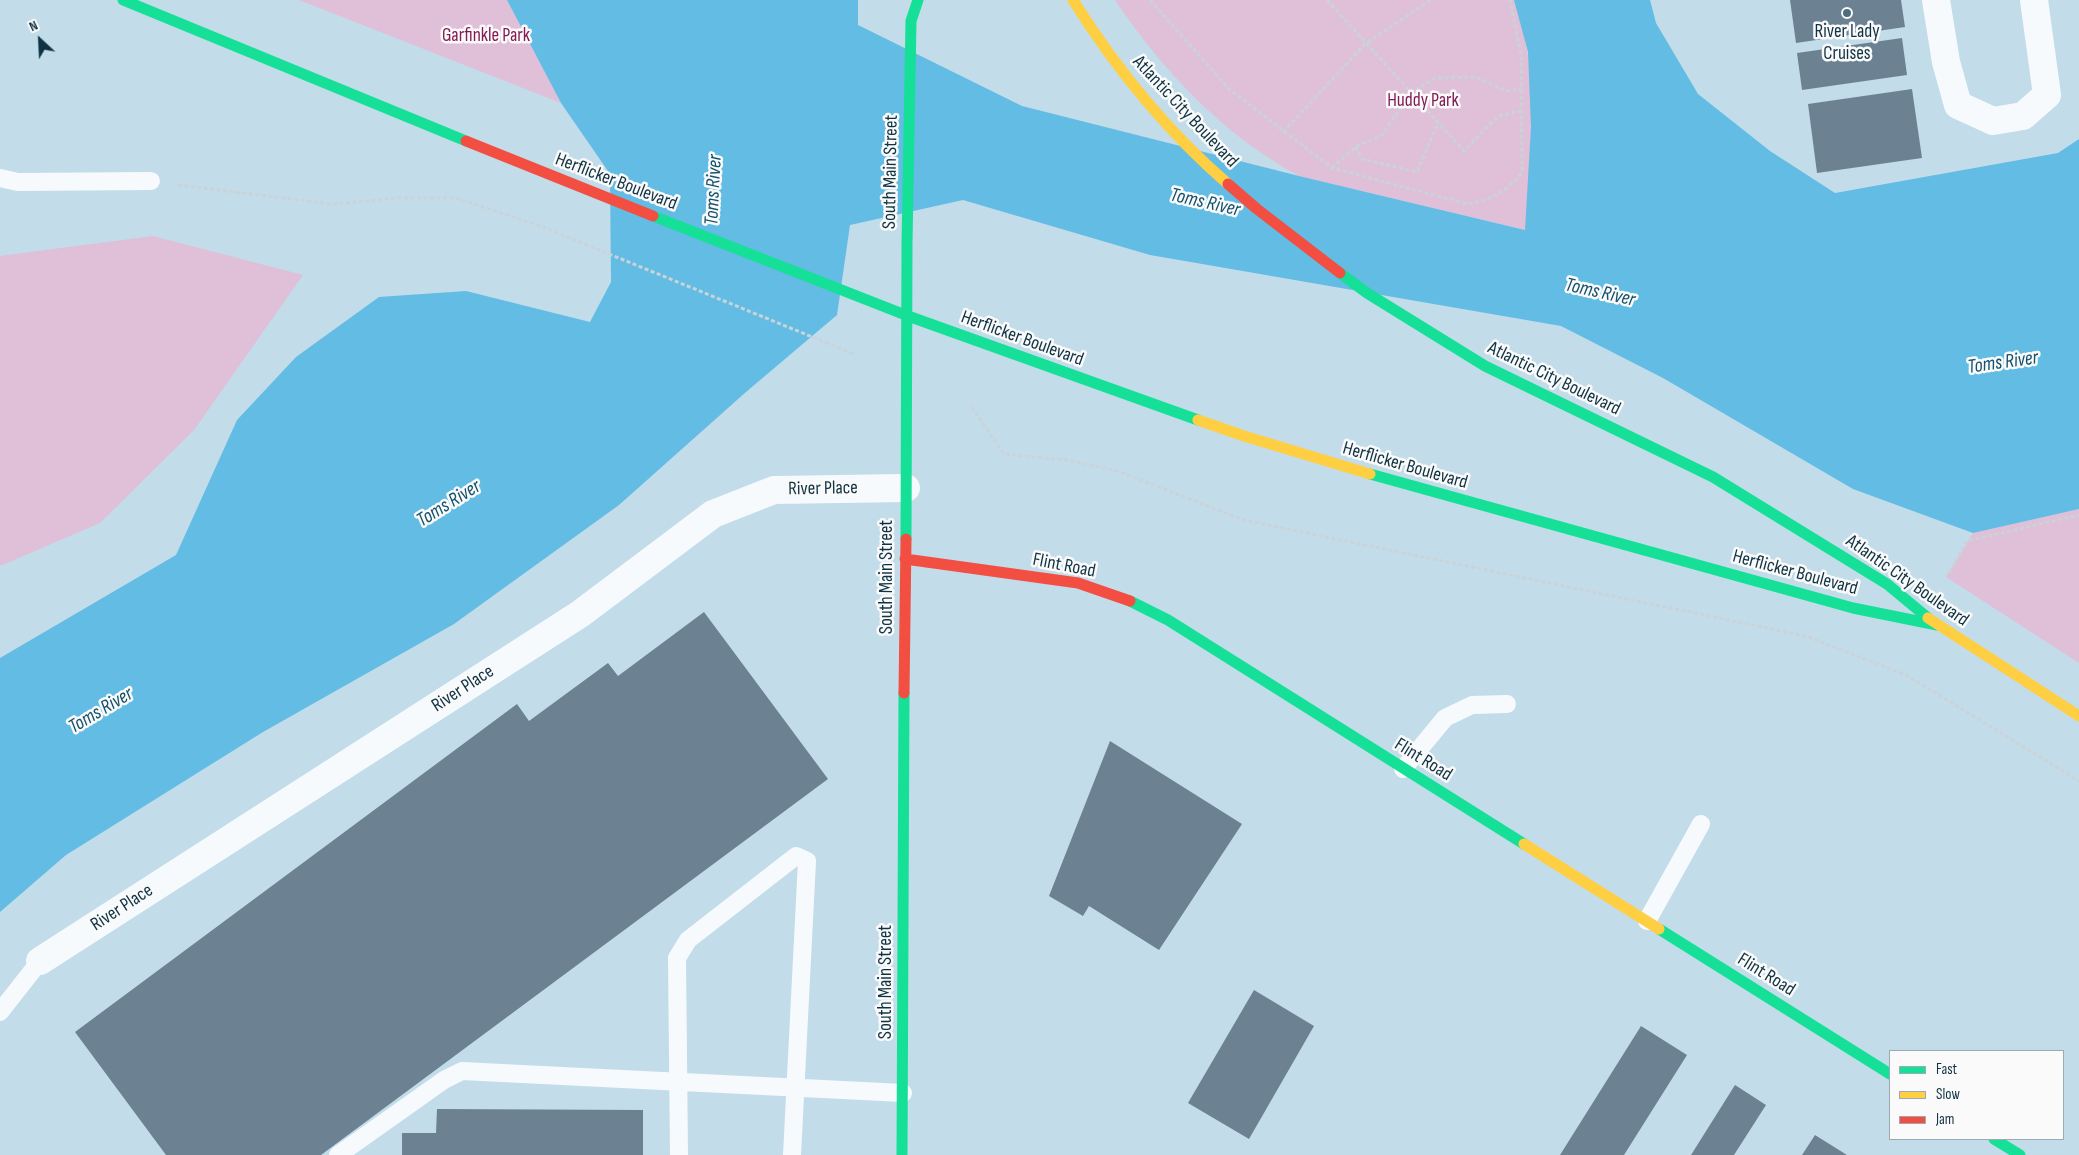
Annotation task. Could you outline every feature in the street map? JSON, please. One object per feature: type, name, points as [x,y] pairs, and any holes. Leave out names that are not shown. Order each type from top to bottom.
[{"type":"main road","name":"Herflicker Boulevard","points":[[123,0],[539,171],[908,316],[1244,436],[1429,493],[1577,531],[1853,608],[1937,625]]},
{"type":"main road","name":"South Main Street","points":[[902,1155],[907,244],[912,21],[918,0]]},
{"type":"main road","name":"Atlantic City Boulevard","points":[[1073,0],[1090,28],[1133,84],[1204,163],[1257,209],[1367,293],[1485,366],[1713,478],[1887,584],[1937,625],[2079,716]]},
{"type":"main road","name":"Flint Road","points":[[905,559],[1078,583],[1120,597],[1168,620],[1889,1073]]},
{"type":"main road","points":[[1996,1140],[2020,1155]]},
{"type":"street","points":[[1936,0],[1946,62],[1958,105],[1993,121],[2023,116],[2047,95],[2034,0]]},
{"type":"street","name":"River Place","points":[[40,961],[580,614],[713,514],[774,490],[906,488]]},
{"type":"lane","points":[[0,178],[18,182],[151,181]]},
{"type":"lane","points":[[1403,768],[1445,718],[1472,705],[1507,704]]},
{"type":"lane","points":[[1647,921],[1701,824]]},
{"type":"lane","points":[[679,1155],[677,958],[688,940],[796,856],[807,861],[792,1155]]},
{"type":"lane","points":[[0,1012],[40,961]]},
{"type":"lane","points":[[338,1155],[444,1080],[462,1070],[903,1093]]},
{"type":"path","points":[[1150,0],[1229,88],[1283,132],[1332,168],[1468,204],[1488,200],[1506,190],[1522,173],[1520,55],[1510,0]]},
{"type":"path","points":[[1326,0],[1464,150],[1498,116],[1521,111]]},
{"type":"path","points":[[1283,132],[1366,43],[1431,0]]},
{"type":"path","points":[[1332,168],[1355,147],[1382,135],[1411,93],[1434,78],[1476,77],[1506,91],[1521,89]]},
{"type":"path","points":[[1355,147],[1362,160],[1417,172],[1438,123]]},
{"type":"path","points":[[151,181],[332,204],[399,198],[456,198],[538,225],[854,354]]},
{"type":"path","points":[[972,407],[1004,454],[1066,460],[1118,471],[1244,520],[1806,636],[1908,676],[2079,782]]},
{"type":"path","points":[[1949,572],[1967,541],[2079,516]]},
{"type":"green space","name":"Garfinkle Park","points":[[299,0],[507,0],[561,103]]},
{"type":"green space","name":"Huddy Park","points":[[1115,0],[1514,0],[1528,55],[1530,84],[1531,144],[1526,230],[1299,176],[1245,141],[1196,99],[1154,52]]},
{"type":"green space","points":[[153,236],[303,275],[194,430],[100,523],[0,566],[0,256]]},
{"type":"green space","points":[[2079,509],[2079,663],[1946,577],[1973,533]]},
{"type":"water","name":"Toms River","points":[[507,0],[858,0],[858,25],[1022,106],[1299,176],[1525,230],[1531,127],[1528,52],[1514,0],[1650,0],[1656,23],[1698,94],[1770,151],[1835,193],[2058,153],[2079,139],[2079,509],[1973,533],[1853,489],[1663,378],[1561,326],[1150,255],[963,200],[850,225],[837,315],[746,392],[619,505],[454,624],[263,732],[66,855],[0,912],[0,658],[176,555],[237,420],[296,357],[379,297],[466,291],[590,322],[611,282],[610,174],[561,103]]},
{"type":"building","name":"River Lady Cruises","points":[[1790,0],[1901,0],[1905,27],[1796,43]]},
{"type":"building","points":[[1902,38],[1907,75],[1802,90],[1797,53]]},
{"type":"building","points":[[1912,89],[1922,158],[1817,173],[1808,104]]},
{"type":"building","points":[[704,612],[828,779],[321,1155],[166,1155],[75,1032],[517,704],[529,721],[608,663],[618,676]]},
{"type":"building","points":[[1110,741],[1242,824],[1159,950],[1089,906],[1083,916],[1049,896]]},
{"type":"building","points":[[1254,990],[1314,1026],[1249,1139],[1188,1103]]},
{"type":"building","points":[[1641,1026],[1687,1055],[1624,1155],[1560,1155]]},
{"type":"building","points":[[1735,1085],[1766,1105],[1734,1155],[1691,1155]]},
{"type":"building","points":[[437,1109],[643,1110],[643,1155],[402,1155],[402,1133],[436,1133]]},
{"type":"building","points":[[1815,1135],[1847,1155],[1802,1155]]},
{"type":"traffic: fast","points":[[123,0],[466,141]]},
{"type":"traffic: fast","points":[[906,539],[907,244],[911,21],[918,0]]},
{"type":"traffic: fast","points":[[653,216],[908,316],[1198,420]]},
{"type":"traffic: fast","points":[[1340,273],[1367,293],[1485,366],[1713,477],[1887,584],[1928,618]]},
{"type":"traffic: fast","points":[[1370,474],[1853,608],[1937,625]]},
{"type":"traffic: fast","points":[[1130,601],[1168,620],[1524,844]]},
{"type":"traffic: fast","points":[[902,1155],[904,693]]},
{"type":"traffic: fast","points":[[1659,929],[1889,1073]]},
{"type":"traffic: fast","points":[[1996,1140],[2020,1155]]},
{"type":"traffic: slow","points":[[1073,0],[1106,50],[1144,98],[1184,143],[1228,184]]},
{"type":"traffic: slow","points":[[1198,420],[1370,474]]},
{"type":"traffic: slow","points":[[1928,618],[2079,716]]},
{"type":"traffic: slow","points":[[1524,844],[1659,929]]},
{"type":"traffic: jam","points":[[466,141],[653,216]]},
{"type":"traffic: jam","points":[[1228,184],[1257,209],[1340,273]]},
{"type":"traffic: jam","points":[[904,693],[906,539]]},
{"type":"traffic: jam","points":[[905,559],[1078,583],[1130,601]]},
{"type":"place","name":"River Lady Cruises","points":[[1847,13]]}]
